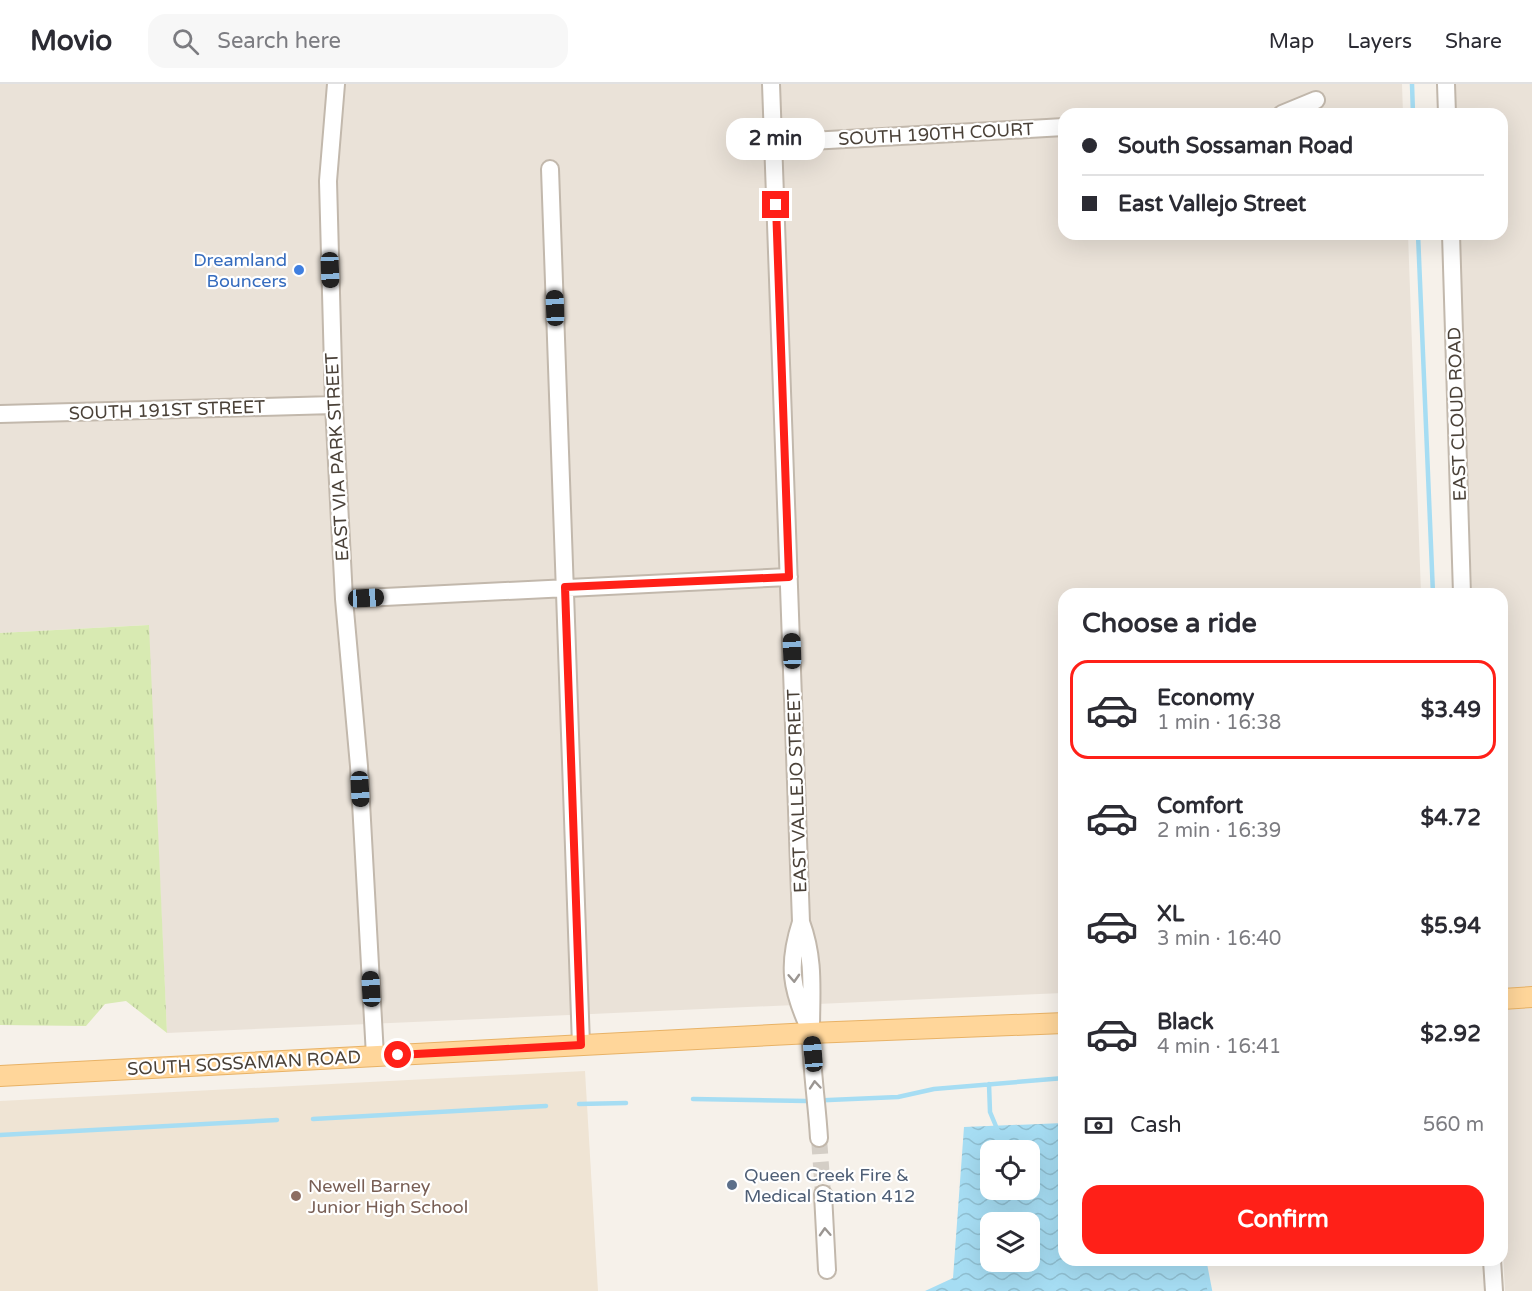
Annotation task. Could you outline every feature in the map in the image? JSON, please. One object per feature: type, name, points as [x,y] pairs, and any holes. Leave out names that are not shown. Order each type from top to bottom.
[{"type":"main road","points":[[1508,999],[1532,997]]},
{"type":"main road","name":"SOUTH SOSSAMAN ROAD","points":[[0,1076],[811,1033],[1058,1023]]},
{"type":"street","name":"EAST VIA PARK STREET","points":[[336,84],[327,181],[334,405],[344,599],[359,766],[375,1056]]},
{"type":"street","name":"EAST VALLEJO STREET","points":[[771,84],[801,922],[792,949],[795,999],[811,1033]]},
{"type":"street","points":[[1446,84],[1447,108]]},
{"type":"street","points":[[1296,108],[1316,100]]},
{"type":"street","name":"SOUTH 190TH COURT","points":[[774,143],[1058,127]]},
{"type":"street","points":[[550,169],[581,1045]]},
{"type":"street","name":"EAST CLOUD ROAD","points":[[1451,240],[1462,588]]},
{"type":"street","name":"SOUTH 191ST STREET","points":[[0,414],[334,405]]},
{"type":"street","points":[[344,599],[789,577]]},
{"type":"street","points":[[811,1033],[819,1138]]},
{"type":"street","points":[[823,1194],[826,1270]]},
{"type":"street","points":[[1492,1266],[1494,1291]]},
{"type":"shaded area","points":[[0,84],[1402,84],[1403,108],[1058,108],[1058,240],[1408,240],[1421,588],[1058,588],[1058,993],[167,1033],[148,625],[0,633]]},
{"type":"shaded area","points":[[1454,84],[1532,84],[1532,1291],[1505,1291],[1504,1266],[1508,1266],[1508,588],[1472,588],[1459,240],[1508,240],[1508,108],[1455,108]]},
{"type":"shaded area","name":"Newell Barney Junior High School","points":[[585,1071],[598,1291],[0,1291],[0,1101]]},
{"type":"green space","points":[[149,625],[167,1033],[126,1001],[105,1004],[86,1026],[0,1025],[0,633]]},
{"type":"water","points":[[1058,1123],[1058,1266],[1204,1266],[1208,1291],[925,1291],[953,1278],[964,1127]]},
{"type":"waterway","points":[[1412,84],[1413,108]]},
{"type":"waterway","points":[[1418,240],[1433,588]]},
{"type":"waterway","points":[[693,1099],[806,1101],[898,1097],[934,1089],[1058,1079]]},
{"type":"waterway","points":[[989,1084],[990,1112],[998,1131]]},
{"type":"waterway","points":[[579,1104],[626,1103]]},
{"type":"waterway","points":[[313,1119],[546,1106]]},
{"type":"waterway","points":[[0,1135],[277,1120]]},
{"type":"waterway","points":[[1205,1266],[1210,1291]]},
{"type":"tunnel","points":[[819,1138],[823,1194]]},
{"type":"place","name":"Dreamland Bouncers","points":[[299,270]]},
{"type":"place","name":"Queen Creek Fire & Medical Station 412","points":[[732,1185]]},
{"type":"place","name":"Newell Barney Junior High School","points":[[296,1196]]},
{"type":"route","points":[[398,1055],[581,1045],[565,587],[789,577],[776,205]]}]
